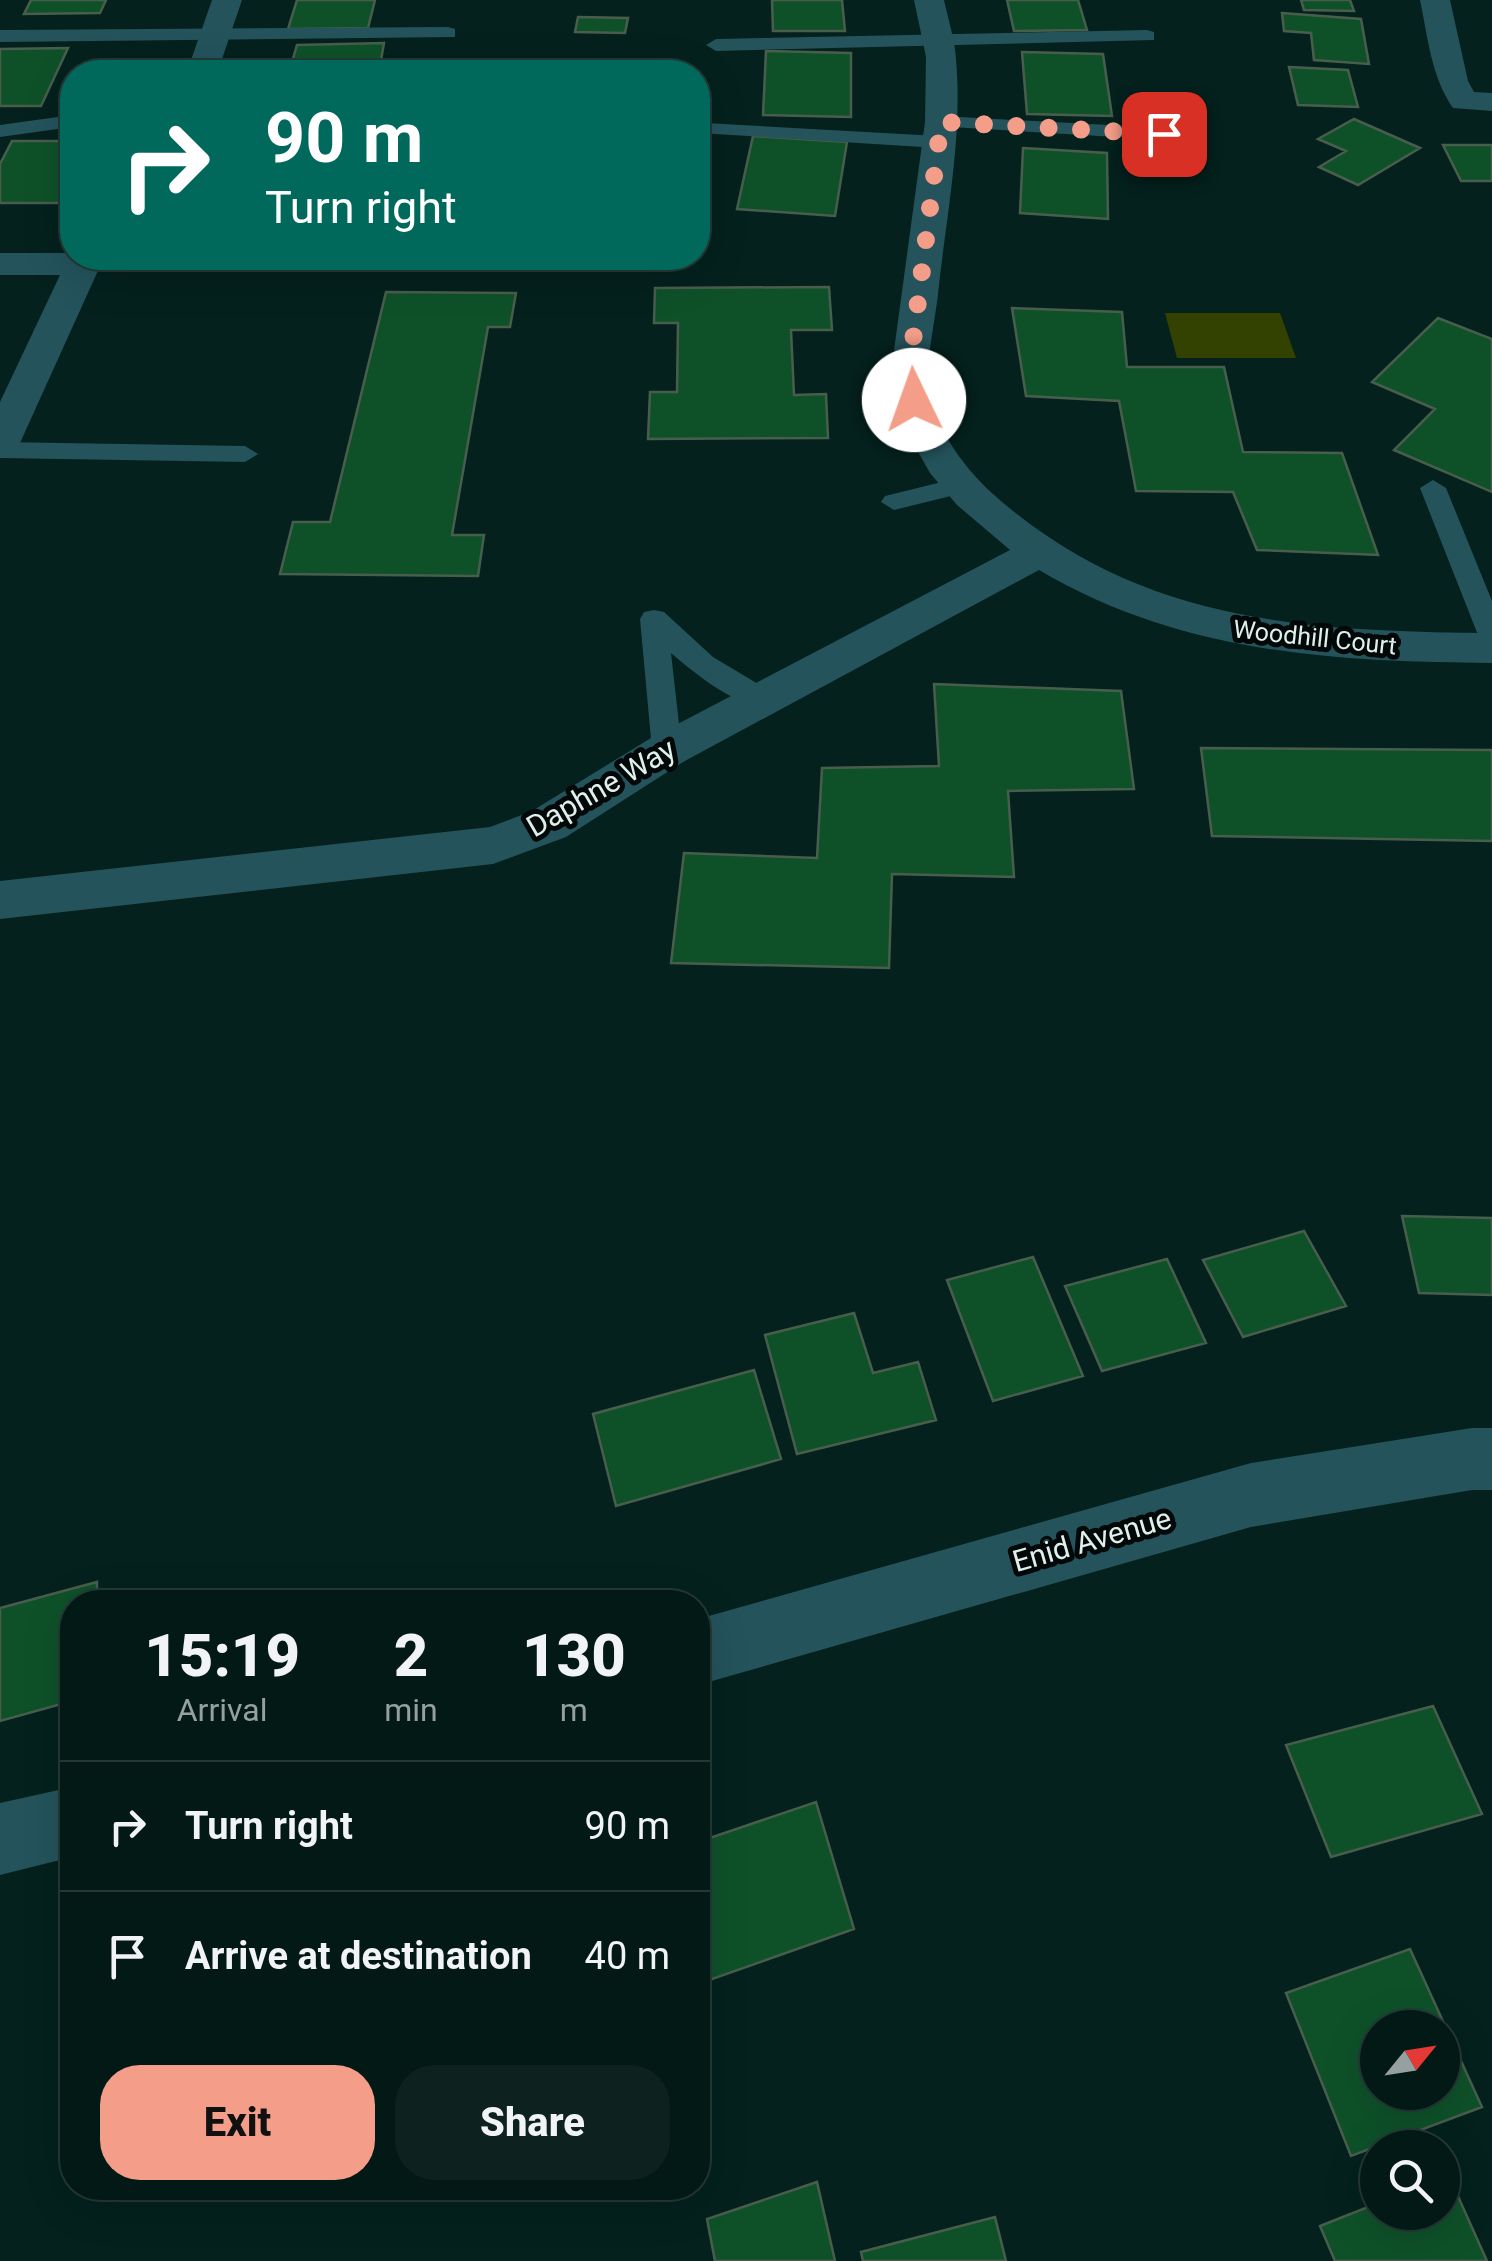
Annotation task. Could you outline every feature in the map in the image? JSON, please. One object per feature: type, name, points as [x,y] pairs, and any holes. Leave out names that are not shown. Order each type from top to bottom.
[{"type":"street","points":[[206,60],[226,0]]},
{"type":"street","name":"Woodhill Court","points":[[929,0],[937,40],[940,132],[908,380],[920,420],[943,462],[962,486],[1014,534],[1136,600],[1241,632],[1364,646],[1492,648]]},
{"type":"street","points":[[1435,0],[1452,81],[1464,101],[1492,102]]},
{"type":"street","points":[[0,264],[60,264]]},
{"type":"street","points":[[0,446],[80,270]]},
{"type":"street","name":"Daphne Way","points":[[0,900],[493,845],[549,824],[667,750],[760,698],[1040,551]]},
{"type":"street","name":"Enid Avenue","points":[[710,1649],[1251,1496],[1472,1459],[1492,1459]]},
{"type":"street","points":[[0,1839],[60,1825]]},
{"type":"lane","points":[[0,36],[448,33]]},
{"type":"lane","points":[[716,45],[1147,36]]},
{"type":"lane","points":[[0,131],[60,122]]},
{"type":"lane","points":[[710,129],[1164,134]]},
{"type":"lane","points":[[0,446],[245,454]]},
{"type":"lane","points":[[894,502],[962,486]]},
{"type":"lane","points":[[1433,488],[1492,635]]},
{"type":"lane","points":[[667,750],[654,619],[718,678],[760,698]]},
{"type":"green space","points":[[1165,313],[1280,313],[1296,358],[1177,358]]},
{"type":"building","points":[[31,0],[106,0],[100,13],[24,14]]},
{"type":"building","points":[[297,0],[375,0],[368,28],[288,29]]},
{"type":"building","points":[[772,0],[842,0],[845,31],[773,31]]},
{"type":"building","points":[[1007,0],[1078,0],[1087,30],[1014,31]]},
{"type":"building","points":[[1301,0],[1350,0],[1354,11],[1304,10]]},
{"type":"building","points":[[1282,13],[1361,19],[1369,64],[1314,60],[1311,33],[1284,31]]},
{"type":"building","points":[[578,17],[628,18],[625,33],[575,32]]},
{"type":"building","points":[[384,43],[381,60],[293,60],[297,45]]},
{"type":"building","points":[[68,48],[41,106],[0,106],[0,49]]},
{"type":"building","points":[[766,51],[851,53],[851,117],[763,115]]},
{"type":"building","points":[[1022,52],[1103,54],[1112,116],[1027,114]]},
{"type":"building","points":[[1289,67],[1348,70],[1358,107],[1298,105]]},
{"type":"building","points":[[1354,119],[1420,148],[1358,185],[1319,167],[1346,151],[1318,139]]},
{"type":"building","points":[[753,136],[847,142],[835,216],[737,209]]},
{"type":"building","points":[[12,141],[60,141],[60,203],[0,203],[0,164]]},
{"type":"building","points":[[1443,145],[1492,145],[1492,181],[1461,181]]},
{"type":"building","points":[[1023,148],[1107,153],[1108,219],[1020,213]]},
{"type":"building","points":[[829,287],[832,330],[791,330],[794,395],[826,394],[828,438],[648,439],[650,392],[677,392],[678,323],[654,323],[655,288]]},
{"type":"building","points":[[386,292],[516,293],[510,327],[488,327],[452,535],[484,535],[478,576],[280,574],[293,522],[330,522]]},
{"type":"building","points":[[1012,308],[1122,312],[1127,367],[1224,367],[1243,452],[1342,453],[1378,555],[1257,550],[1233,492],[1136,491],[1119,401],[1026,396]]},
{"type":"building","points":[[1438,318],[1492,339],[1492,492],[1394,450],[1435,409],[1372,382]]},
{"type":"building","points":[[934,684],[1121,691],[1134,789],[1008,791],[1014,877],[892,874],[889,968],[671,963],[684,853],[817,858],[822,768],[939,766]]},
{"type":"building","points":[[1201,748],[1492,750],[1492,841],[1212,836]]},
{"type":"building","points":[[1402,1216],[1492,1218],[1492,1295],[1419,1293]]},
{"type":"building","points":[[1304,1231],[1346,1306],[1243,1337],[1203,1260]]},
{"type":"building","points":[[1033,1257],[1083,1376],[993,1401],[947,1280]]},
{"type":"building","points":[[1167,1259],[1206,1343],[1102,1371],[1065,1286]]},
{"type":"building","points":[[854,1313],[873,1373],[918,1362],[936,1420],[797,1454],[765,1335]]},
{"type":"building","points":[[754,1370],[781,1459],[616,1506],[593,1414]]},
{"type":"building","points":[[97,1582],[97,1590],[67,1590]]},
{"type":"building","points":[[60,1592],[60,1704],[0,1721],[0,1608]]},
{"type":"building","points":[[1433,1706],[1482,1814],[1331,1857],[1286,1745]]},
{"type":"building","points":[[816,1802],[854,1929],[710,1980],[710,1838]]},
{"type":"building","points":[[1410,1949],[1438,2010],[1360,2010],[1360,2110],[1460,2110],[1460,2059],[1482,2107],[1421,2130],[1360,2130],[1360,2153],[1351,2156],[1286,1993]]},
{"type":"building","points":[[817,2182],[835,2261],[715,2261],[707,2219]]},
{"type":"building","points":[[1460,2201],[1487,2261],[1335,2261],[1320,2226],[1360,2210],[1360,2230],[1460,2230]]},
{"type":"building","points":[[995,2217],[1006,2261],[863,2261],[861,2252]]},
{"type":"route","points":[[914,400],[908,380],[941,122],[1164,134]]}]
